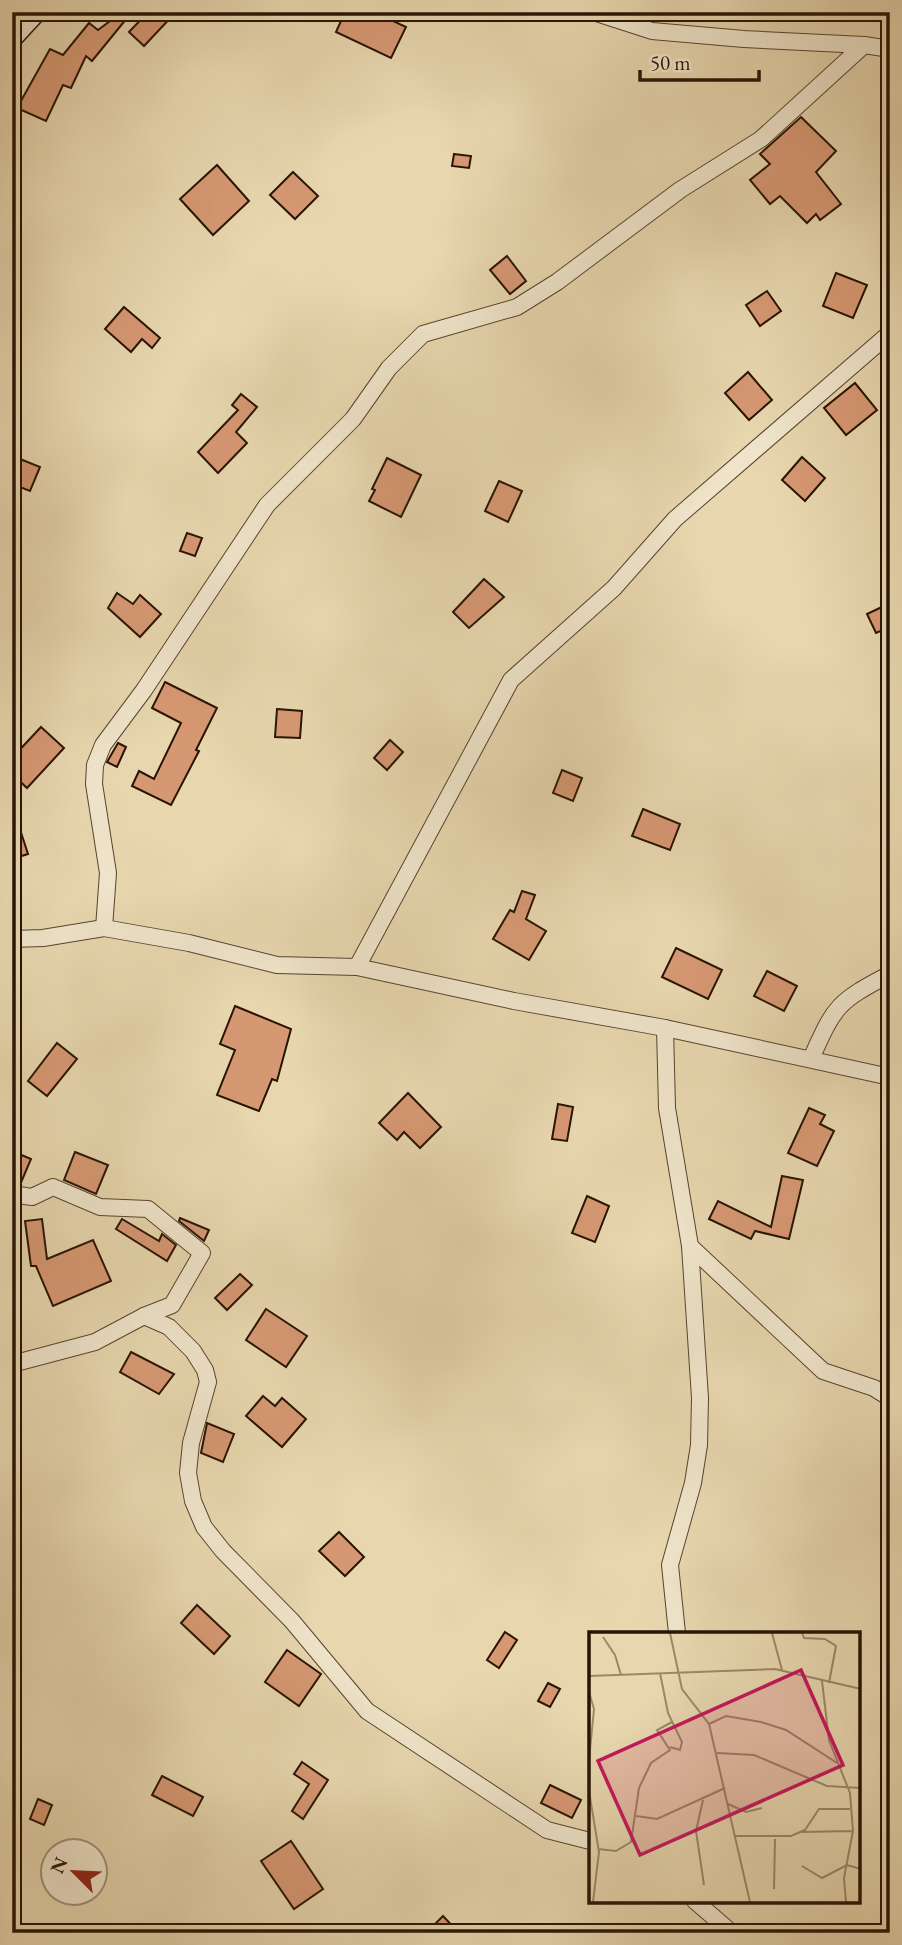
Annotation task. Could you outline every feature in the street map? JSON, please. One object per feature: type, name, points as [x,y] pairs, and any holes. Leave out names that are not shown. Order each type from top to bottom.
[{"type":"street","points":[[12,37],[35,12]]},
{"type":"street","points":[[593,12],[652,31],[890,49]]},
{"type":"street","points":[[104,928],[108,873],[94,784],[99,755],[267,505],[353,419],[389,368],[423,334],[517,307],[557,282],[680,190],[761,139],[864,45]]},
{"type":"street","points":[[358,967],[511,680],[614,588],[675,519],[890,333]]},
{"type":"street","points":[[12,939],[43,938],[104,928],[189,943],[277,965],[358,967],[487,996],[664,1028],[890,1077]]},
{"type":"street","points":[[811,1059],[834,1010],[850,995],[890,974]]},
{"type":"street","points":[[664,1028],[667,1108],[690,1245],[700,1398],[699,1445],[687,1511],[670,1565],[677,1632]]},
{"type":"street","points":[[12,1194],[32,1197],[54,1187],[100,1207],[148,1209],[202,1253],[172,1305],[144,1316],[95,1342],[12,1364]]},
{"type":"street","points":[[690,1245],[823,1371],[874,1388],[890,1398]]},
{"type":"street","points":[[144,1316],[169,1327],[193,1351],[205,1370],[208,1382],[191,1443],[188,1472],[193,1501],[200,1518],[223,1551],[292,1621],[367,1711],[536,1823],[589,1841]]},
{"type":"street","points":[[569,1836],[589,1831]]},
{"type":"street","points":[[697,1903],[732,1933]]},
{"type":"building","points":[[122,12],[132,12],[92,61],[86,56],[71,88],[63,85],[46,121],[17,108],[50,49],[63,55],[89,23],[98,30]]},
{"type":"building","points":[[148,12],[176,12],[144,46],[129,32]]},
{"type":"building","points":[[345,12],[374,12],[406,27],[391,58],[336,32]]},
{"type":"building","points":[[801,117],[836,151],[816,172],[841,204],[820,220],[816,214],[807,223],[780,196],[770,204],[750,180],[770,164],[760,154]]},
{"type":"building","points":[[454,154],[471,156],[469,168],[452,166]]},
{"type":"building","points":[[217,165],[249,201],[213,235],[180,199]]},
{"type":"building","points":[[293,172],[318,196],[295,219],[270,195]]},
{"type":"building","points":[[507,256],[526,281],[510,294],[490,270]]},
{"type":"building","points":[[836,273],[867,285],[853,318],[823,306]]},
{"type":"building","points":[[767,291],[781,311],[760,326],[746,305]]},
{"type":"building","points":[[124,307],[160,338],[152,348],[142,339],[131,352],[105,329]]},
{"type":"building","points":[[748,372],[772,400],[749,420],[725,393]]},
{"type":"building","points":[[855,383],[877,410],[846,435],[824,408]]},
{"type":"building","points":[[241,394],[257,407],[236,432],[247,443],[218,473],[198,452],[238,410],[232,405]]},
{"type":"building","points":[[802,457],[825,478],[805,501],[782,480]]},
{"type":"building","points":[[387,458],[421,475],[401,517],[369,501]]},
{"type":"building","points":[[20,459],[40,467],[30,491],[12,484]]},
{"type":"building","points":[[499,481],[522,491],[508,522],[485,511]]},
{"type":"building","points":[[187,533],[202,538],[195,556],[180,551]]},
{"type":"building","points":[[484,579],[504,597],[469,628],[453,612]]},
{"type":"building","points":[[117,593],[133,604],[140,595],[161,614],[140,637],[108,608]]},
{"type":"building","points":[[884,606],[890,627],[876,633],[867,614]]},
{"type":"building","points":[[165,682],[217,708],[196,750],[199,751],[171,805],[132,786],[139,771],[154,779],[181,723],[152,708]]},
{"type":"building","points":[[277,709],[302,711],[300,738],[275,737]]},
{"type":"building","points":[[41,727],[64,748],[27,788],[12,774],[12,758]]},
{"type":"building","points":[[390,740],[403,752],[387,770],[374,758]]},
{"type":"building","points":[[118,743],[126,747],[117,767],[107,762]]},
{"type":"building","points":[[562,770],[582,778],[573,801],[553,793]]},
{"type":"building","points":[[643,809],[680,824],[670,850],[632,836]]},
{"type":"building","points":[[15,814],[28,854],[12,859],[12,815]]},
{"type":"building","points":[[522,891],[535,895],[526,919],[546,931],[529,960],[493,939],[510,910],[514,912]]},
{"type":"building","points":[[676,948],[722,970],[708,999],[662,977]]},
{"type":"building","points":[[767,971],[797,986],[784,1011],[754,996]]},
{"type":"building","points":[[235,1006],[291,1029],[277,1081],[272,1079],[259,1111],[217,1095],[235,1050],[220,1044]]},
{"type":"building","points":[[57,1043],[77,1059],[47,1096],[28,1081]]},
{"type":"building","points":[[408,1093],[441,1127],[420,1148],[404,1132],[397,1140],[379,1123]]},
{"type":"building","points":[[558,1104],[573,1107],[567,1141],[552,1139]]},
{"type":"building","points":[[809,1108],[825,1115],[820,1124],[834,1131],[817,1166],[788,1153]]},
{"type":"building","points":[[12,1151],[31,1159],[20,1185],[12,1184]]},
{"type":"building","points":[[75,1152],[108,1165],[96,1194],[64,1180]]},
{"type":"building","points":[[782,1176],[803,1180],[789,1239],[755,1231],[751,1239],[709,1219],[718,1201],[771,1227]]},
{"type":"building","points":[[587,1196],[609,1206],[595,1242],[572,1233]]},
{"type":"building","points":[[180,1218],[209,1230],[204,1241],[179,1221]]},
{"type":"building","points":[[42,1219],[47,1259],[93,1240],[111,1281],[53,1306],[36,1266],[31,1266],[25,1221]]},
{"type":"building","points":[[122,1219],[159,1241],[162,1234],[176,1245],[167,1261],[116,1229]]},
{"type":"building","points":[[240,1274],[252,1285],[227,1310],[215,1298]]},
{"type":"building","points":[[266,1309],[307,1336],[286,1367],[246,1340]]},
{"type":"building","points":[[131,1352],[174,1374],[159,1394],[120,1372]]},
{"type":"building","points":[[263,1396],[275,1406],[282,1398],[306,1419],[282,1447],[246,1416]]},
{"type":"building","points":[[207,1423],[234,1434],[223,1462],[201,1453]]},
{"type":"building","points":[[339,1532],[364,1557],[345,1576],[319,1551]]},
{"type":"building","points":[[197,1605],[230,1636],[214,1654],[181,1623]]},
{"type":"building","points":[[505,1632],[517,1640],[499,1668],[487,1660]]},
{"type":"building","points":[[287,1650],[321,1674],[299,1706],[265,1682]]},
{"type":"building","points":[[548,1683],[560,1689],[550,1707],[538,1701]]},
{"type":"building","points":[[302,1762],[328,1780],[303,1819],[292,1811],[309,1784],[294,1774]]},
{"type":"building","points":[[162,1776],[203,1797],[193,1816],[152,1795]]},
{"type":"building","points":[[550,1785],[581,1800],[572,1818],[541,1803]]},
{"type":"building","points":[[38,1799],[52,1805],[44,1825],[30,1819]]},
{"type":"building","points":[[291,1841],[323,1889],[294,1909],[261,1861]]},
{"type":"building","points":[[443,1916],[459,1933],[426,1933]]}]
